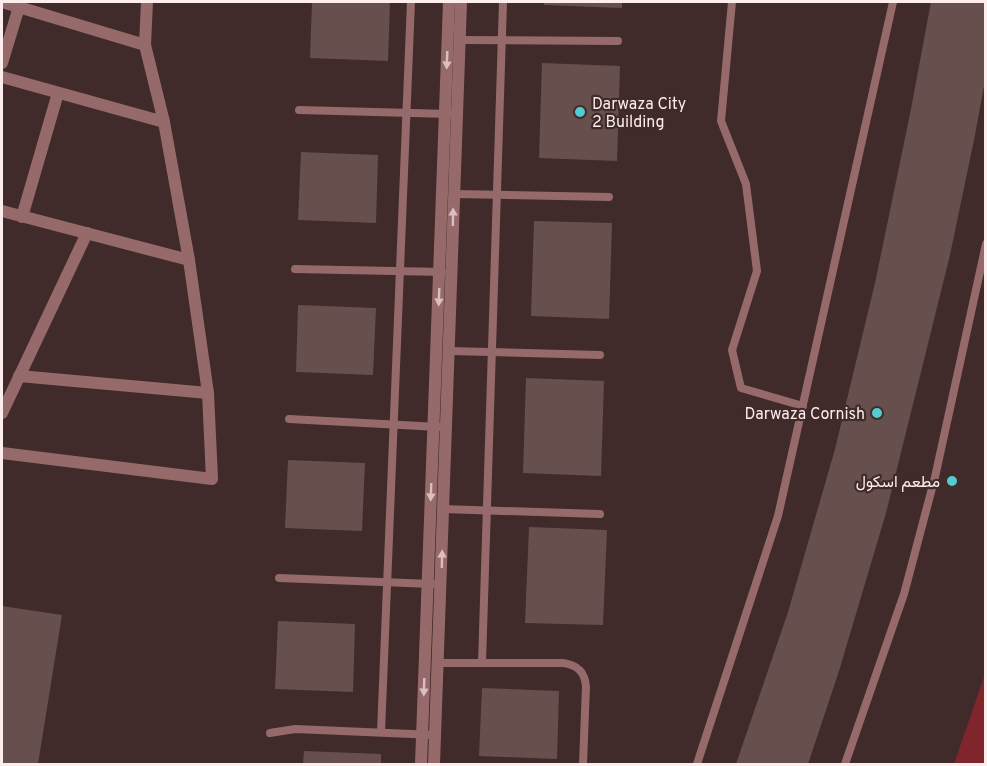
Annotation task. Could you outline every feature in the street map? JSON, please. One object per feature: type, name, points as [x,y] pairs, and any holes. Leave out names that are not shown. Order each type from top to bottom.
[{"type":"street","points":[[2,2],[145,45]]},
{"type":"street","points":[[2,453],[212,479],[208,393],[189,260],[164,122],[145,45],[147,2]]},
{"type":"street","points":[[421,765],[429,734],[438,663],[441,584],[443,509],[440,427],[449,351],[446,272],[453,194],[449,2]]},
{"type":"street","points":[[434,765],[429,734],[428,584],[440,427],[450,114],[461,2]]},
{"type":"street","points":[[2,63],[19,7]]},
{"type":"street","points":[[2,77],[164,122]]},
{"type":"street","points":[[22,217],[58,93]]},
{"type":"street","points":[[2,211],[189,260]]},
{"type":"street","points":[[2,413],[87,233]]},
{"type":"street","points":[[19,376],[208,393]]},
{"type":"lane","points":[[381,732],[411,2]]},
{"type":"lane","points":[[482,663],[503,2]]},
{"type":"lane","points":[[732,2],[722,121],[746,184],[757,271],[732,350],[741,388],[803,405]]},
{"type":"lane","points":[[697,765],[778,516],[893,2]]},
{"type":"lane","points":[[459,40],[618,41]]},
{"type":"lane","points":[[299,110],[450,114]]},
{"type":"lane","points":[[453,194],[609,196]]},
{"type":"lane","points":[[845,765],[906,584],[935,477],[986,244]]},
{"type":"lane","points":[[295,269],[446,272]]},
{"type":"lane","points":[[449,351],[600,355]]},
{"type":"lane","points":[[289,418],[440,427]]},
{"type":"lane","points":[[443,509],[600,514]]},
{"type":"lane","points":[[279,578],[441,584]]},
{"type":"lane","points":[[438,663],[573,664],[585,677],[586,687],[583,765]]},
{"type":"lane","points":[[270,733],[295,729],[429,734]]},
{"type":"shaded area","points":[[985,674],[985,764],[954,764]]},
{"type":"building","points":[[312,2],[390,2],[388,61],[310,58]]},
{"type":"building","points":[[544,2],[622,2],[622,8],[544,5]]},
{"type":"building","name":"Darwaza Cornish","points":[[931,2],[986,2],[986,75],[950,255],[886,513],[839,671],[808,764],[736,764],[788,612],[835,449],[875,283]]},
{"type":"building","name":"Darwaza City 2 Building","points":[[542,63],[620,66],[617,161],[539,158]]},
{"type":"building","points":[[301,152],[378,155],[376,223],[298,220]]},
{"type":"building","points":[[534,221],[612,223],[609,319],[531,316]]},
{"type":"building","points":[[298,305],[376,308],[373,375],[296,372]]},
{"type":"building","points":[[526,378],[604,381],[601,476],[523,473]]},
{"type":"building","points":[[288,460],[365,463],[362,531],[285,528]]},
{"type":"building","points":[[529,527],[607,530],[603,625],[525,623]]},
{"type":"building","points":[[2,606],[62,615],[38,764],[2,764]]},
{"type":"building","points":[[278,621],[355,624],[353,692],[275,689]]},
{"type":"building","points":[[482,688],[559,691],[557,759],[479,756]]},
{"type":"building","points":[[304,751],[381,754],[381,764],[303,764]]},
{"type":"place","name":"Darwaza City 2 Building","points":[[580,112]]},
{"type":"place","name":"Darwaza Cornish","points":[[877,413]]},
{"type":"place","name":"مطعم اسكول","points":[[952,481]]}]
